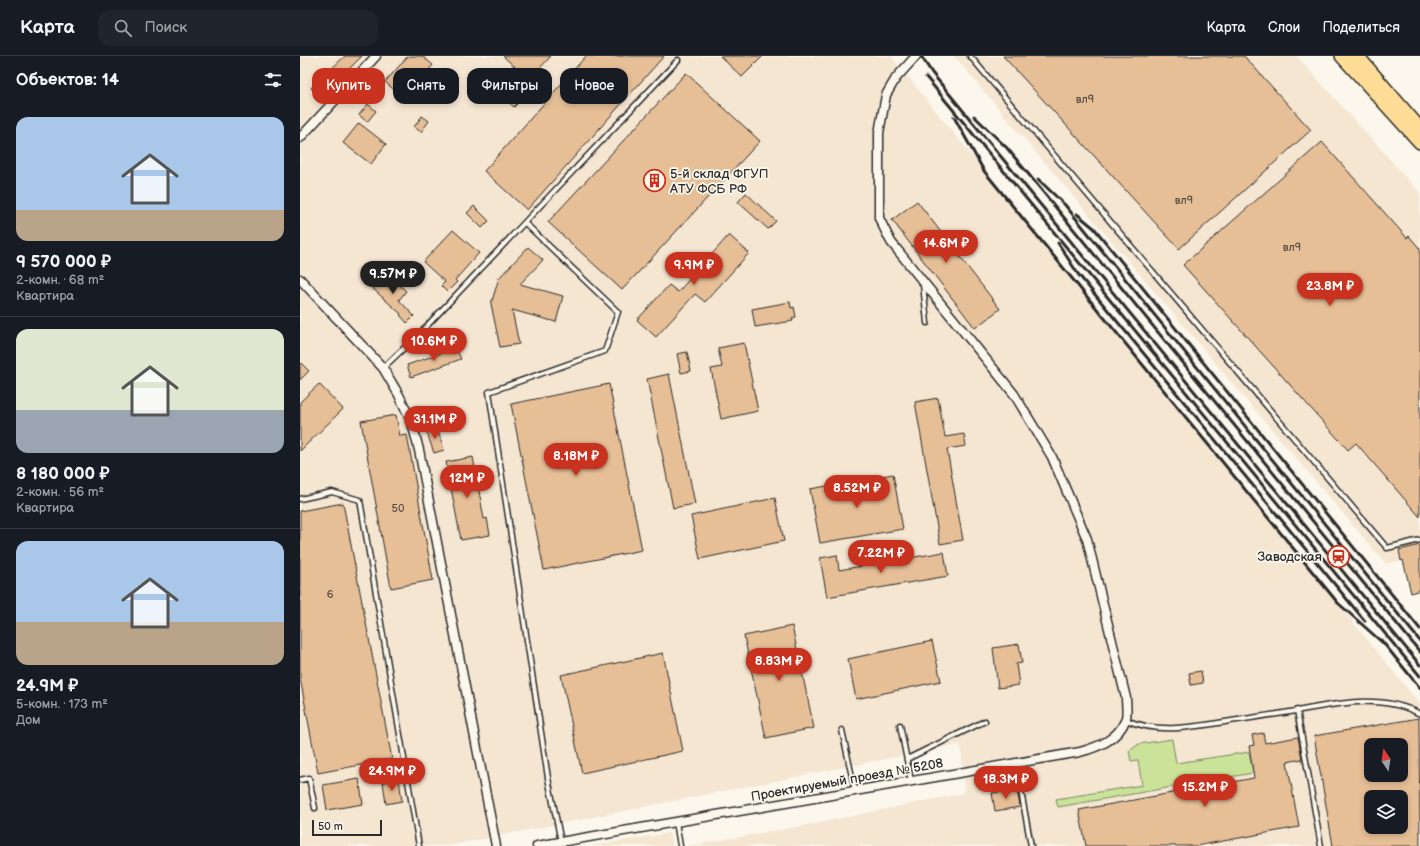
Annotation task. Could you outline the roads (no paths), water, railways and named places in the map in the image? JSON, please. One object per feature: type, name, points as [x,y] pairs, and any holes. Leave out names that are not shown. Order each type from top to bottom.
[{"type":"main road","points":[[1342,56],[1420,142]]},
{"type":"main road","points":[[1357,56],[1420,129]]},
{"type":"street","points":[[300,138],[376,56]]},
{"type":"street","points":[[916,56],[896,78],[886,95],[879,133],[879,218],[890,242],[1014,394],[1052,457],[1087,539],[1126,698],[1126,720]]},
{"type":"street","points":[[300,278],[383,368],[399,394],[412,423],[419,450],[496,846]]},
{"type":"street","name":"Проектируемый проезд № 5208","points":[[537,846],[1080,752],[1100,746],[1116,735],[1126,720]]},
{"type":"lane","points":[[970,56],[1387,548],[1420,540]]},
{"type":"lane","points":[[383,368],[422,331],[678,60]]},
{"type":"lane","points":[[525,222],[618,312],[605,351],[489,392],[547,770],[561,842]]},
{"type":"lane","points":[[922,281],[927,324]]},
{"type":"lane","points":[[300,499],[332,492],[360,500],[419,846]]},
{"type":"lane","points":[[1126,720],[1138,725],[1171,729],[1347,702],[1380,703],[1405,706],[1420,714]]},
{"type":"lane","points":[[1297,710],[1321,846]]},
{"type":"lane","points":[[907,759],[985,722]]},
{"type":"lane","points":[[900,725],[912,782]]},
{"type":"lane","points":[[842,730],[855,791]]},
{"type":"lane","points":[[1016,764],[1031,846]]},
{"type":"lane","points":[[300,780],[309,778],[315,808]]},
{"type":"lane","points":[[676,822],[680,846]]},
{"type":"railway","points":[[921,56],[932,73],[1420,665]]},
{"type":"railway","points":[[926,77],[1420,676]]},
{"type":"railway","points":[[974,116],[1007,148],[1420,652]]},
{"type":"railway","points":[[954,117],[984,171],[1338,603],[1384,644]]},
{"type":"railway","points":[[1038,179],[1065,205],[1420,641]]},
{"type":"railway","points":[[1077,214],[1094,228],[1420,629]]},
{"type":"railway","points":[[1058,243],[1078,274],[1365,621]]},
{"type":"railway","points":[[1381,640],[1420,688]]},
{"type":"place","name":"5-й склад ФГУП АТУ ФСБ РФ","points":[[654,181]]},
{"type":"place","name":"Заводская","points":[[1338,557]]}]
